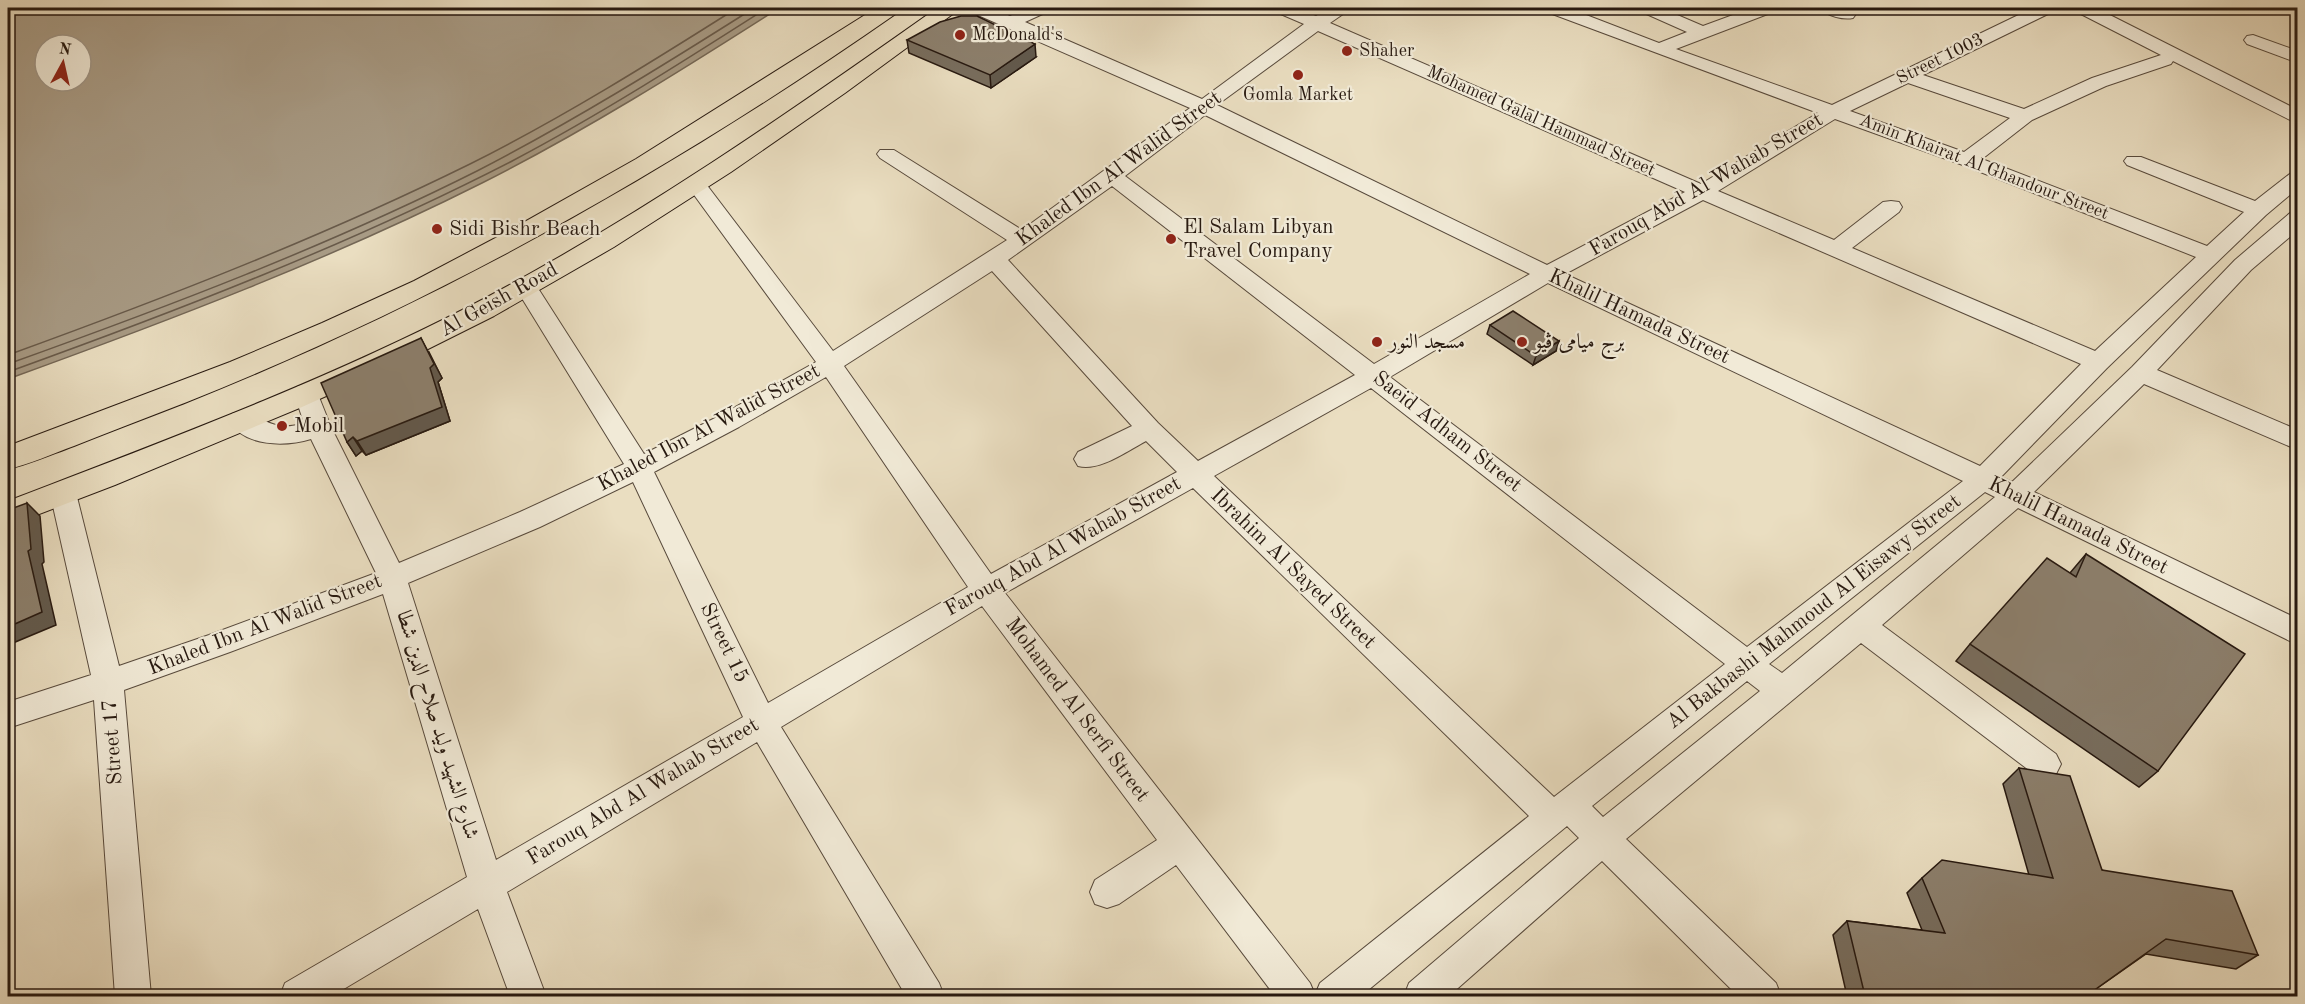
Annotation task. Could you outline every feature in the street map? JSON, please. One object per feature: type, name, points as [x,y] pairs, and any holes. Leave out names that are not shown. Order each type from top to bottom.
[{"type":"highway","points":[[8,458],[237,370],[376,310],[441,278],[540,226],[658,157],[823,53],[889,8]]},
{"type":"highway","name":"Al Geish Road","points":[[8,514],[306,393],[441,332],[526,287],[696,184],[824,99],[950,8]]},
{"type":"street","name":"Khalil Hamada Street","points":[[977,8],[1205,106],[1547,274],[1983,479],[2298,633]]},
{"type":"street","points":[[1009,22],[1041,8]]},
{"type":"street","name":"Mohamed Galal Hammad Street","points":[[1282,8],[1835,250],[2098,362]]},
{"type":"street","name":"Khaled Ibn Al Walid Street","points":[[8,715],[244,635],[392,577],[511,527],[639,467],[730,420],[830,364],[994,259],[1112,176],[1340,8]]},
{"type":"street","name":"Amin Khairat Al Ghandour Street","points":[[1553,8],[1659,49],[1967,160],[2211,255]]},
{"type":"street","points":[[1648,8],[1702,32]]},
{"type":"street","points":[[1659,49],[1767,8]]},
{"type":"street","points":[[1829,8],[1847,14]]},
{"type":"street","name":"Street 1003","points":[[1835,111],[2046,8]]},
{"type":"street","points":[[2083,8],[2298,118]]},
{"type":"street","points":[[2298,44],[2265,47],[2298,58]]},
{"type":"street","points":[[1967,160],[2025,116],[2099,82],[2164,60]]},
{"type":"street","points":[[1906,76],[2025,116]]},
{"type":"street","name":"Farouq Abd Al Wahab Street","points":[[298,996],[986,590],[1373,376],[1547,274],[1702,192],[1835,111]]},
{"type":"street","points":[[887,154],[1022,240]]},
{"type":"street","points":[[2134,161],[2258,210]]},
{"type":"street","name":"Saeid Adham Street","points":[[1112,176],[1781,690]]},
{"type":"street","name":"Al Bakbashi Mahmoud Al Eisawy Street","points":[[1333,996],[1560,812],[1983,479],[2098,362],[2258,210],[2298,177]]},
{"type":"street","name":"Mohamed Al Serfi Street","points":[[696,184],[830,364],[986,590],[1297,996]]},
{"type":"street","points":[[1835,250],[1891,207]]},
{"type":"street","name":"Al Bakbashi Mahmoud Al Eisawy Street","points":[[1422,996],[1603,838],[1781,690],[1861,627],[2015,495],[2141,373],[2243,265],[2293,227]]},
{"type":"street","name":"Ibrahim Al Sayed Street","points":[[994,259],[1149,429],[1194,474],[1560,812],[1603,838],[1763,996]]},
{"type":"street","name":"Street 15","points":[[526,287],[639,467],[761,721],[926,996]]},
{"type":"street","points":[[2141,373],[2298,441]]},
{"type":"street","name":"شارع الشهيد وليد صلاح الدين شطا","points":[[306,393],[318,427],[392,577],[487,885],[528,996]]},
{"type":"street","points":[[241,420],[269,436],[296,435],[318,427]]},
{"type":"street","points":[[1087,459],[1149,429]]},
{"type":"street","name":"Street 17","points":[[63,493],[108,683],[133,996]]},
{"type":"street","points":[[1861,627],[2045,764]]},
{"type":"street","points":[[1107,892],[1180,844]]},
{"type":"water","points":[[8,8],[779,8],[596,121],[482,183],[307,264],[128,335],[8,379]]},
{"type":"building","points":[[961,16],[977,16],[1035,44],[990,75],[907,40],[940,22]]},
{"type":"building","points":[[1513,311],[1559,341],[1536,356],[1490,325]]},
{"type":"building","points":[[421,338],[434,364],[430,368],[442,407],[357,441],[353,437],[347,442],[321,383]]},
{"type":"building","points":[[27,503],[31,549],[28,551],[42,612],[8,627],[8,510]]},
{"type":"building","points":[[2086,554],[2245,654],[2158,771],[1970,644],[2047,558],[2076,577]]},
{"type":"building","points":[[2019,768],[2070,776],[2102,870],[2232,891],[2258,955],[2166,939],[2086,996],[1865,996],[1847,921],[1945,933],[1922,878],[1942,860],[2053,878]]},
{"type":"place","name":"McDonald's","points":[[960,35]]},
{"type":"place","name":"Shaher","points":[[1347,51]]},
{"type":"place","name":"Gomla Market","points":[[1298,75]]},
{"type":"place","name":"Sidi Bishr Beach","points":[[437,229]]},
{"type":"place","name":"El Salam Libyan Travel Company","points":[[1171,239]]},
{"type":"place","name":"مسجد النور","points":[[1377,342]]},
{"type":"place","name":"برج ميامى ڤيو","points":[[1522,342]]},
{"type":"place","name":"Mobil","points":[[282,426]]}]
